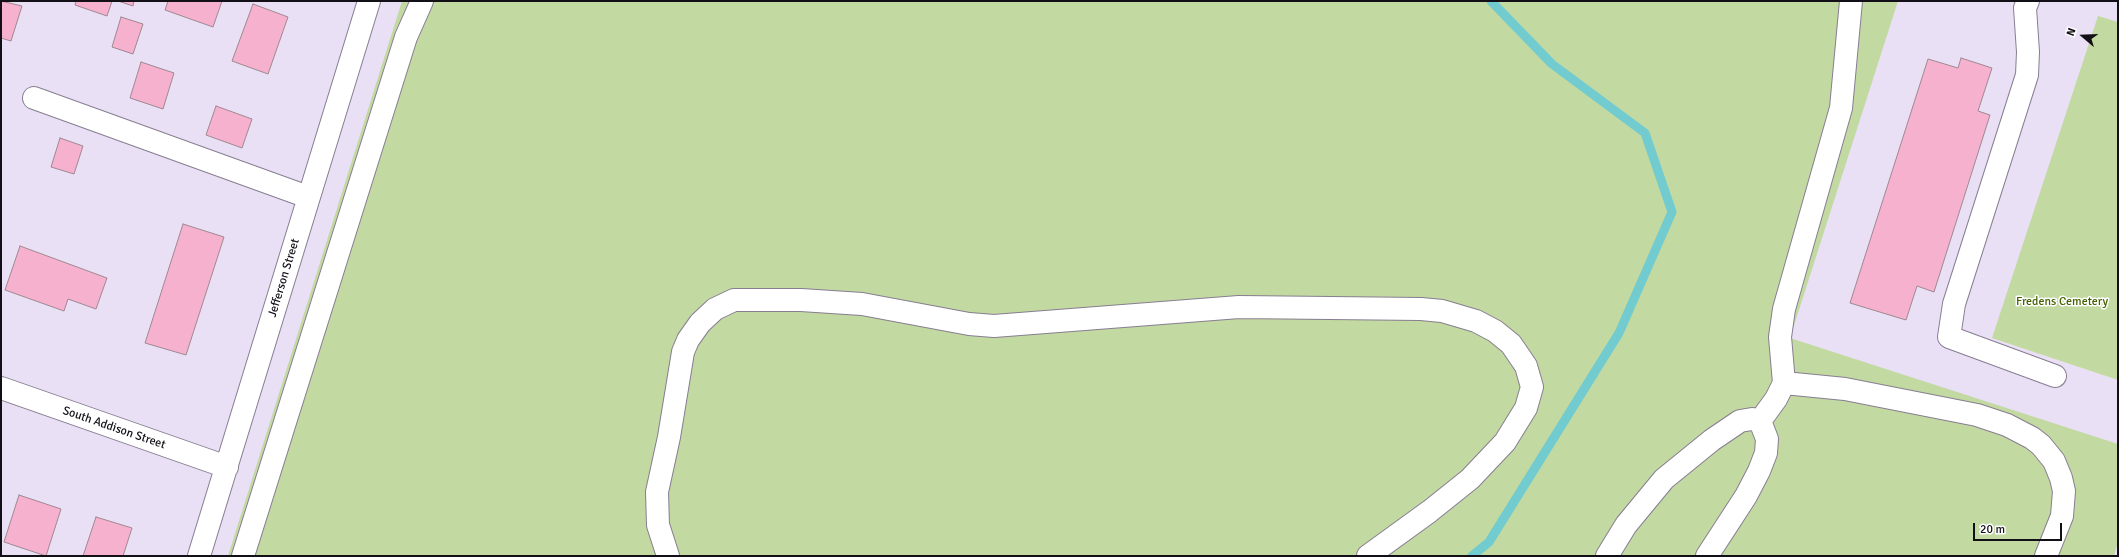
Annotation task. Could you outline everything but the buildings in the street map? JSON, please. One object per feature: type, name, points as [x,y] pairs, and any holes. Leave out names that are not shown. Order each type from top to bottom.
[{"type":"street","name":"Jefferson Street","points":[[199,556],[369,1]]},
{"type":"street","points":[[244,556],[406,37],[422,1]]},
{"type":"street","points":[[1760,421],[1776,399],[1784,383],[1780,337],[1784,309],[1841,108],[1851,1]]},
{"type":"street","points":[[2028,1],[2025,8],[2028,52],[2027,75],[1954,304],[1949,337],[2055,376]]},
{"type":"street","points":[[34,98],[308,197]]},
{"type":"street","points":[[668,556],[658,524],[657,492],[669,437],[683,352],[688,340],[700,323],[715,309],[734,300],[794,299],[862,304],[969,324],[994,326],[1239,307],[1421,309],[1442,311],[1476,321],[1495,331],[1511,344],[1526,366],[1532,387],[1526,408],[1504,442],[1470,478],[1430,511],[1368,556]]},
{"type":"street","points":[[1784,383],[1845,389],[1977,415],[2007,425],[2032,438],[2041,445],[2054,461],[2062,478],[2064,491],[2062,516],[2046,556]]},
{"type":"street","name":"South Addison Street","points":[[1,388],[227,467]]},
{"type":"street","points":[[1607,556],[1626,525],[1664,479],[1712,440],[1740,421],[1752,419],[1760,421]]},
{"type":"street","points":[[1707,556],[1746,496],[1763,462],[1766,453],[1767,439],[1760,421]]},
{"type":"green space","points":[[402,1],[1898,1],[1790,338],[2118,444],[2118,542],[2114,556],[228,556]]},
{"type":"green space","name":"Fredens Cemetery","points":[[2098,16],[2118,22],[2118,380],[1992,338]]},
{"type":"waterway","points":[[1472,556],[1489,542],[1619,333],[1672,212],[1645,133],[1552,64],[1491,1]]}]
